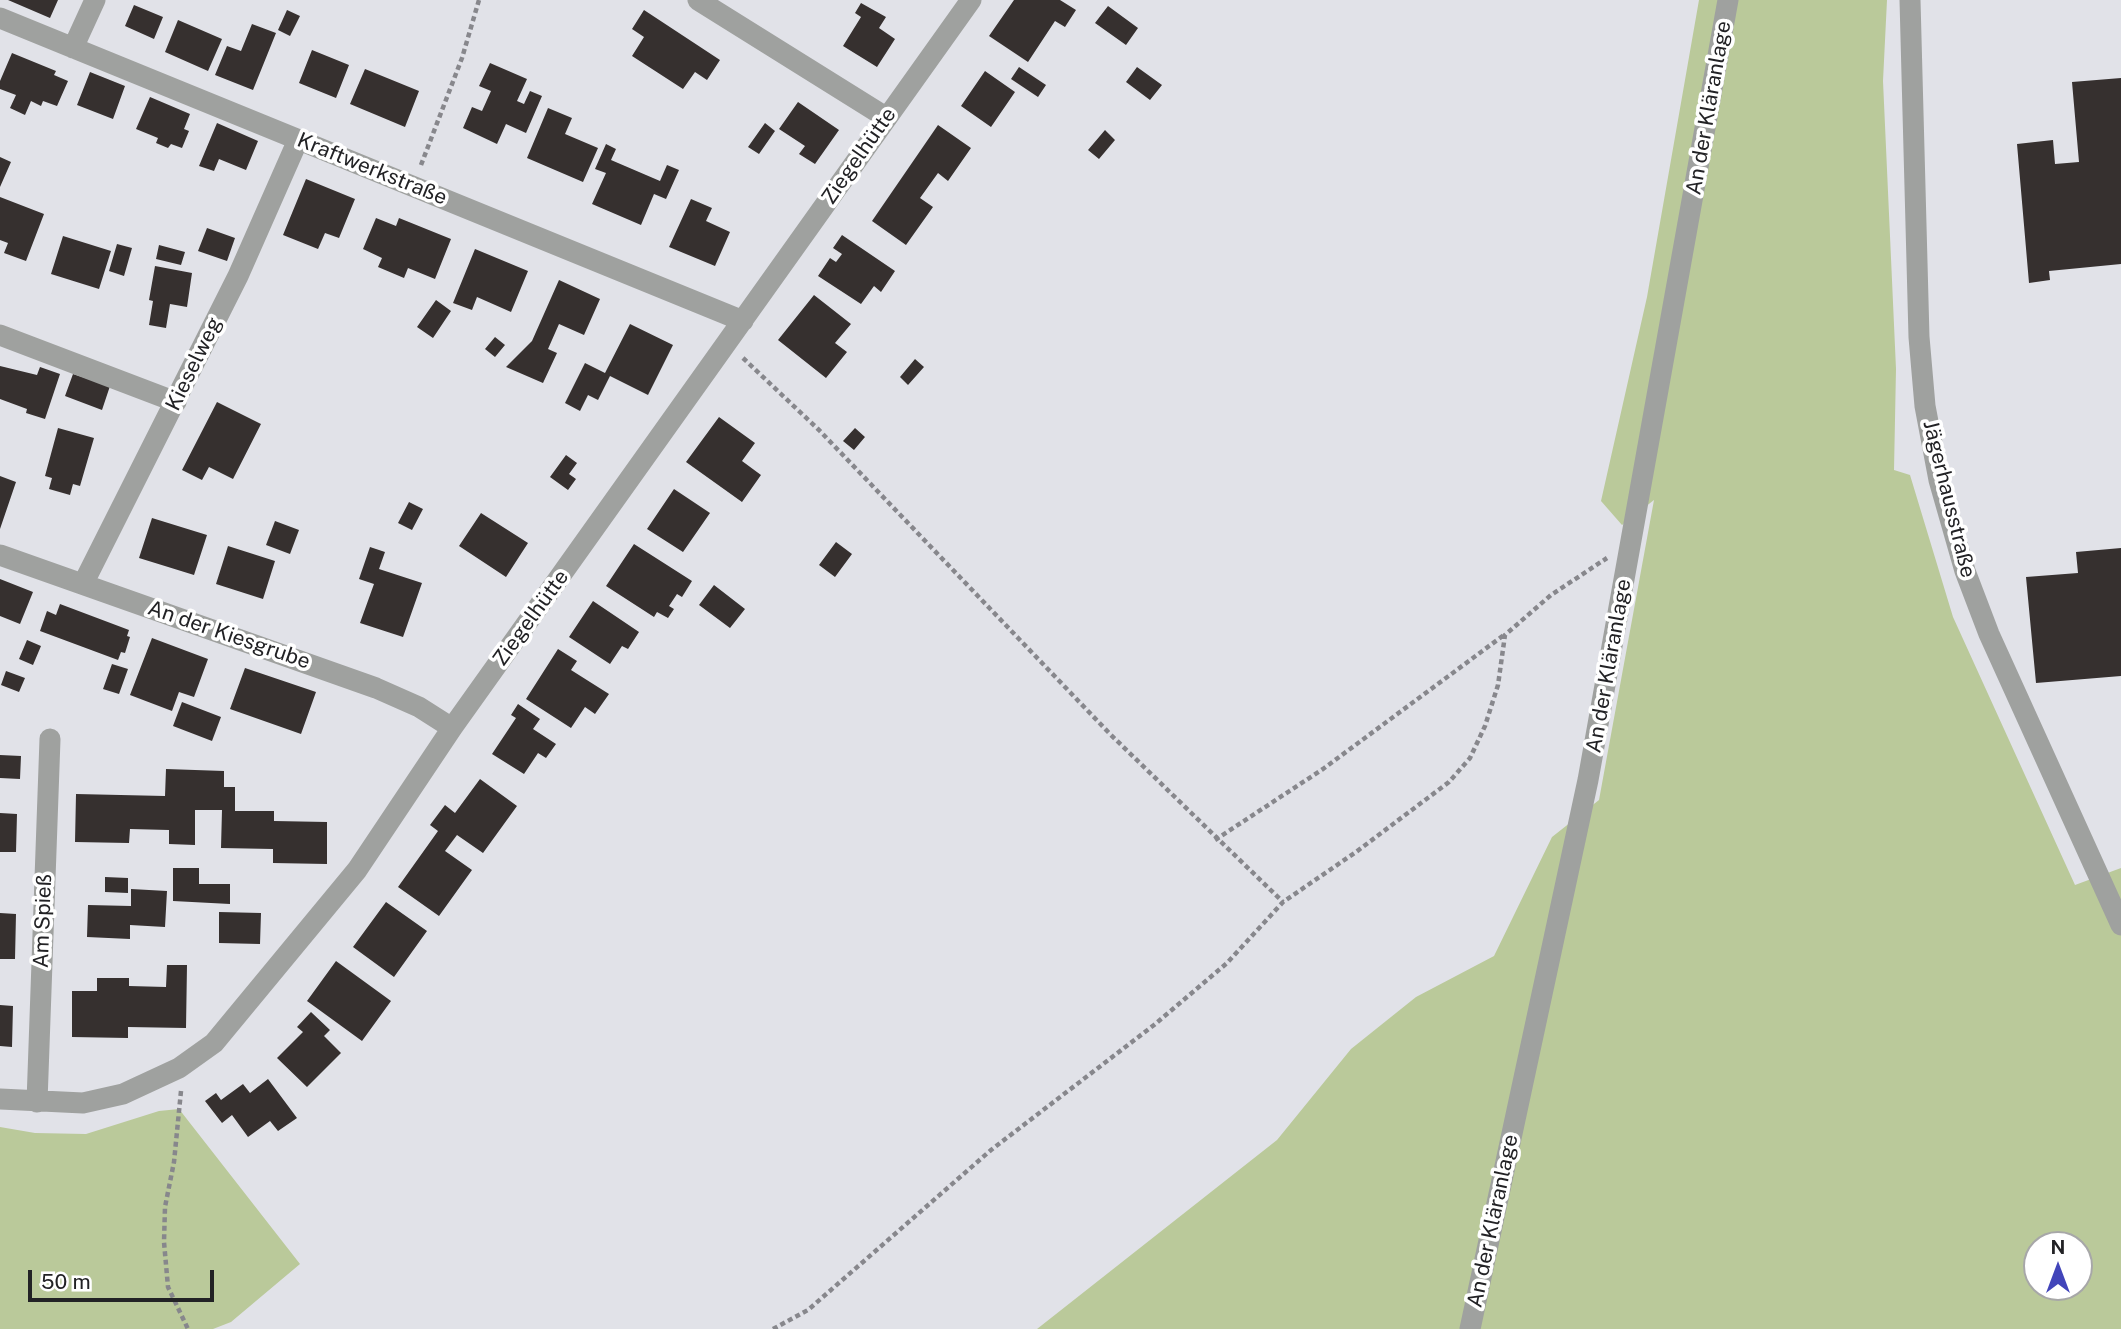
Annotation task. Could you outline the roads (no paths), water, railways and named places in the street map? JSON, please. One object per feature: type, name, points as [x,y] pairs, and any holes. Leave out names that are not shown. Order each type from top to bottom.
[{"type":"street","points":[[73,48],[96,0]]},
{"type":"street","points":[[698,0],[887,118]]},
{"type":"street","name":"Ziegelhütte","points":[[0,1099],[83,1103],[123,1094],[180,1068],[214,1043],[357,870],[452,728],[971,0]]},
{"type":"street","name":"An der Kläranlage","points":[[1470,1329],[1585,793],[1728,0]]},
{"type":"street","name":"Jägerhausstraße","points":[[1910,0],[1919,337],[1926,406],[1939,480],[1965,571],[1989,634],[2121,925]]},
{"type":"street","name":"Kraftwerkstraße","points":[[0,18],[743,321]]},
{"type":"street","name":"Kieselweg","points":[[83,584],[238,275],[298,140]]},
{"type":"street","points":[[0,334],[176,402]]},
{"type":"street","name":"An der Kiesgrube","points":[[0,555],[365,683],[419,707],[452,728]]},
{"type":"street","name":"Am Spieß","points":[[37,1102],[50,739]]}]
